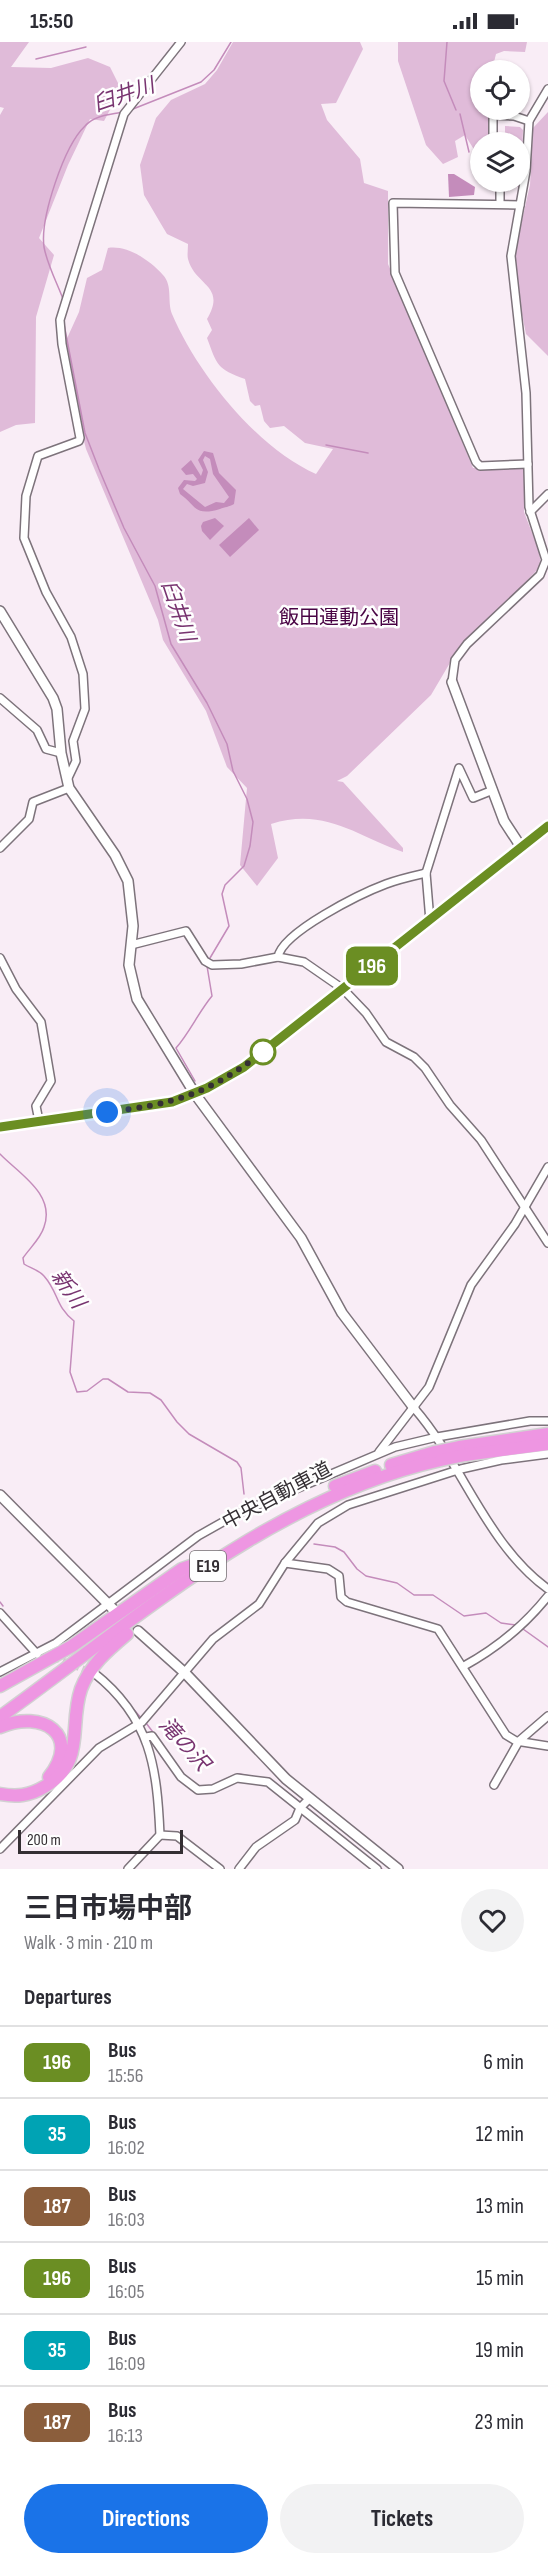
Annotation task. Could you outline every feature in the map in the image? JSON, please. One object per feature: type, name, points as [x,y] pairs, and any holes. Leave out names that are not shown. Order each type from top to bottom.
[{"type":"highway","name":"中央自動車道","points":[[0,1708],[199,1563],[256,1525],[312,1497],[356,1477],[438,1456],[548,1434]]},
{"type":"highway","name":"中央自動車道","points":[[462,1451],[548,1444]]},
{"type":"highway","name":"中央自動車道","points":[[0,1717],[233,1549],[267,1528],[334,1495],[438,1456]]},
{"type":"highway","points":[[0,1794],[29,1794],[52,1783],[63,1771],[74,1747],[79,1696],[92,1667],[135,1627],[233,1549]]},
{"type":"highway","points":[[0,1686],[72,1646],[182,1569],[199,1563]]},
{"type":"highway","points":[[0,1727],[31,1719],[43,1722],[59,1739],[61,1755],[57,1766],[41,1783],[18,1790],[0,1787]]},
{"type":"street","points":[[0,848],[29,819],[33,802],[68,784],[76,761],[73,741],[84,717],[83,674],[71,637],[46,592],[26,547],[23,520],[26,496],[38,456],[79,441],[80,438],[62,344],[60,320],[124,114],[181,42]]},
{"type":"street","points":[[521,847],[504,821],[452,682],[455,660],[467,644],[542,571],[546,560],[530,512],[526,393],[511,256],[526,171],[529,121],[548,89]]},
{"type":"street","points":[[500,192],[500,203]]},
{"type":"street","points":[[520,205],[393,203],[393,264],[412,314],[476,462],[480,466],[528,464]]},
{"type":"street","points":[[530,512],[548,494]]},
{"type":"street","points":[[0,611],[57,709],[61,753],[68,784],[115,855],[128,881],[133,918],[129,965],[137,999],[195,1094],[301,1238],[351,1328],[437,1437],[456,1473],[518,1562],[548,1589]]},
{"type":"street","points":[[0,698],[37,730],[46,749],[61,753]]},
{"type":"street","points":[[430,921],[426,873],[459,768],[473,798],[493,790]]},
{"type":"street","points":[[4,1127],[155,1106],[195,1094],[244,1067],[548,826]]},
{"type":"street","points":[[278,957],[284,943],[359,895],[388,883],[426,873]]},
{"type":"street","points":[[131,945],[186,931],[205,961],[212,965],[241,964],[278,957],[304,962],[343,989],[366,1013],[386,1042],[414,1057],[425,1068],[450,1105],[481,1140],[548,1243]]},
{"type":"street","points":[[0,958],[16,990],[41,1022],[51,1081],[36,1106],[39,1121]]},
{"type":"street","points":[[379,1452],[429,1387],[471,1285],[526,1206],[548,1167]]},
{"type":"street","points":[[0,1672],[39,1653],[109,1605],[198,1536],[237,1514],[379,1452],[437,1437],[530,1421],[548,1421]]},
{"type":"street","points":[[0,1849],[99,1748],[142,1722],[213,1639],[260,1604],[285,1563],[307,1534],[348,1505],[456,1473],[461,1469],[501,1460],[548,1454]]},
{"type":"street","points":[[332,1471],[338,1480]]},
{"type":"street","points":[[345,1497],[348,1505]]},
{"type":"street","points":[[1,1498],[117,1613]]},
{"type":"street","points":[[285,1563],[328,1569],[339,1576],[341,1597],[347,1602],[438,1629],[464,1666],[506,1735],[519,1741],[548,1746]]},
{"type":"street","points":[[464,1666],[501,1644],[534,1613],[548,1596]]},
{"type":"street","points":[[0,1613],[39,1653],[51,1656]]},
{"type":"street","points":[[138,1631],[185,1673],[305,1803],[377,1869]]},
{"type":"street","points":[[94,1673],[142,1722],[158,1787],[160,1835],[128,1869]]},
{"type":"street","points":[[494,1785],[519,1741],[548,1716]]},
{"type":"street","points":[[146,1737],[152,1736],[181,1777],[198,1790],[213,1789],[230,1780],[244,1778],[268,1782],[305,1803],[398,1869]]},
{"type":"street","points":[[239,1869],[256,1847],[294,1820],[305,1803]]},
{"type":"street","points":[[160,1835],[177,1836],[220,1869]]},
{"type":"green space","points":[[0,42],[29,42],[11,67],[51,68],[88,58],[110,67],[121,89],[104,121],[90,119],[68,165],[39,238],[54,255],[36,317],[35,423],[16,425],[0,432],[0,115],[4,108],[0,107]]},
{"type":"green space","name":"飯田運動公園","points":[[233,42],[360,42],[363,49],[336,103],[321,104],[327,120],[360,159],[364,183],[388,191],[388,264],[473,468],[525,468],[524,512],[539,551],[541,566],[454,656],[431,695],[347,776],[337,781],[343,782],[403,848],[403,852],[324,821],[290,820],[271,824],[278,858],[257,886],[240,865],[247,788],[227,767],[206,711],[163,640],[158,620],[86,449],[64,345],[79,312],[87,278],[102,270],[108,248],[130,251],[152,264],[166,279],[172,314],[183,337],[213,384],[251,428],[294,462],[316,474],[333,449],[305,443],[284,426],[270,428],[264,421],[260,405],[255,406],[250,401],[245,379],[219,365],[207,338],[212,330],[207,319],[212,308],[212,292],[192,268],[188,257],[188,244],[167,234],[144,195],[140,165],[156,118],[171,100],[205,84],[217,70]]},
{"type":"green space","points":[[398,42],[527,42],[525,52],[504,51],[496,54],[494,60],[470,60],[470,120],[489,120],[488,132],[470,132],[470,143],[465,135],[455,141],[458,157],[443,164],[426,145],[398,61]]},
{"type":"green space","points":[[548,112],[548,356],[526,334],[515,279],[514,256],[530,192],[533,128]]},
{"type":"green space","points":[[505,126],[520,127],[523,130],[523,132],[505,132]]},
{"type":"shaded area","points":[[448,174],[454,174],[470,184],[470,192],[474,192],[474,195],[449,197]]},
{"type":"shaded area","points":[[204,451],[213,453],[219,473],[236,490],[234,504],[205,512],[196,509],[180,494],[178,488],[184,480],[195,481],[197,479],[193,474],[186,475],[181,469],[191,460],[201,476],[203,470],[198,460]],"holes":[[[205,456],[210,459],[213,474],[229,497],[224,503],[216,502],[205,507],[183,489],[187,484],[193,486],[205,483],[208,472],[203,460]]]},
{"type":"shaded area","points":[[215,518],[224,526],[210,540],[202,531],[201,526],[203,522]]},
{"type":"shaded area","points":[[249,518],[259,530],[230,557],[219,545]]},
{"type":"waterway","name":"臼井川","points":[[133,109],[201,82],[214,70],[231,42]]},
{"type":"waterway","points":[[447,42],[444,81],[456,110]]},
{"type":"waterway","points":[[36,59],[86,47]]},
{"type":"waterway","name":"臼井川","points":[[63,299],[44,247],[46,219],[55,183],[69,149],[85,126],[98,118],[123,112]]},
{"type":"waterway","points":[[460,114],[469,152]]},
{"type":"waterway","name":"臼井川","points":[[63,319],[85,433],[124,528],[155,586],[171,644],[207,703],[227,744],[233,771],[247,799],[253,822],[250,846],[244,866],[225,885],[222,894],[229,926],[210,958]]},
{"type":"waterway","points":[[326,445],[368,453]]},
{"type":"waterway","points":[[195,1081],[176,1048],[212,996],[207,966]]},
{"type":"waterway","name":"新川","points":[[0,1154],[33,1185],[45,1204],[44,1227],[23,1258],[24,1264],[44,1276],[63,1310],[74,1321],[70,1372],[77,1392],[87,1391],[103,1379],[108,1379],[128,1392],[150,1393],[161,1400],[189,1434],[237,1462],[241,1468],[244,1494]]},
{"type":"waterway","name":"新川","points":[[314,1544],[335,1547],[344,1552],[357,1569],[366,1576],[397,1583],[414,1595],[433,1595],[464,1616],[486,1613],[501,1623],[516,1625]]},
{"type":"waterway","name":"滝の沢","points":[[0,1602],[3,1606]]},
{"type":"waterway","name":"新川","points":[[523,1629],[548,1647]]},
{"type":"waterway","name":"滝の沢","points":[[122,1696],[142,1719]]},
{"type":"waterway","name":"滝の沢","points":[[146,1723],[159,1740]]},
{"type":"waterway","name":"滝の沢","points":[[179,1769],[186,1777]]},
{"type":"waterway","name":"滝の沢","points":[[219,1783],[239,1774],[260,1778]]},
{"type":"waterway","name":"滝の沢","points":[[271,1780],[300,1802]]},
{"type":"waterway","name":"滝の沢","points":[[306,1807],[382,1869]]},
{"type":"tunnel","points":[[53,1657],[93,1673]]},
{"type":"bus line","name":"196","points":[[0,1127],[155,1106],[182,1099],[207,1088],[244,1067],[548,826]]},
{"type":"route","points":[[107,1112],[155,1106],[182,1099],[244,1067],[263,1052]]}]
